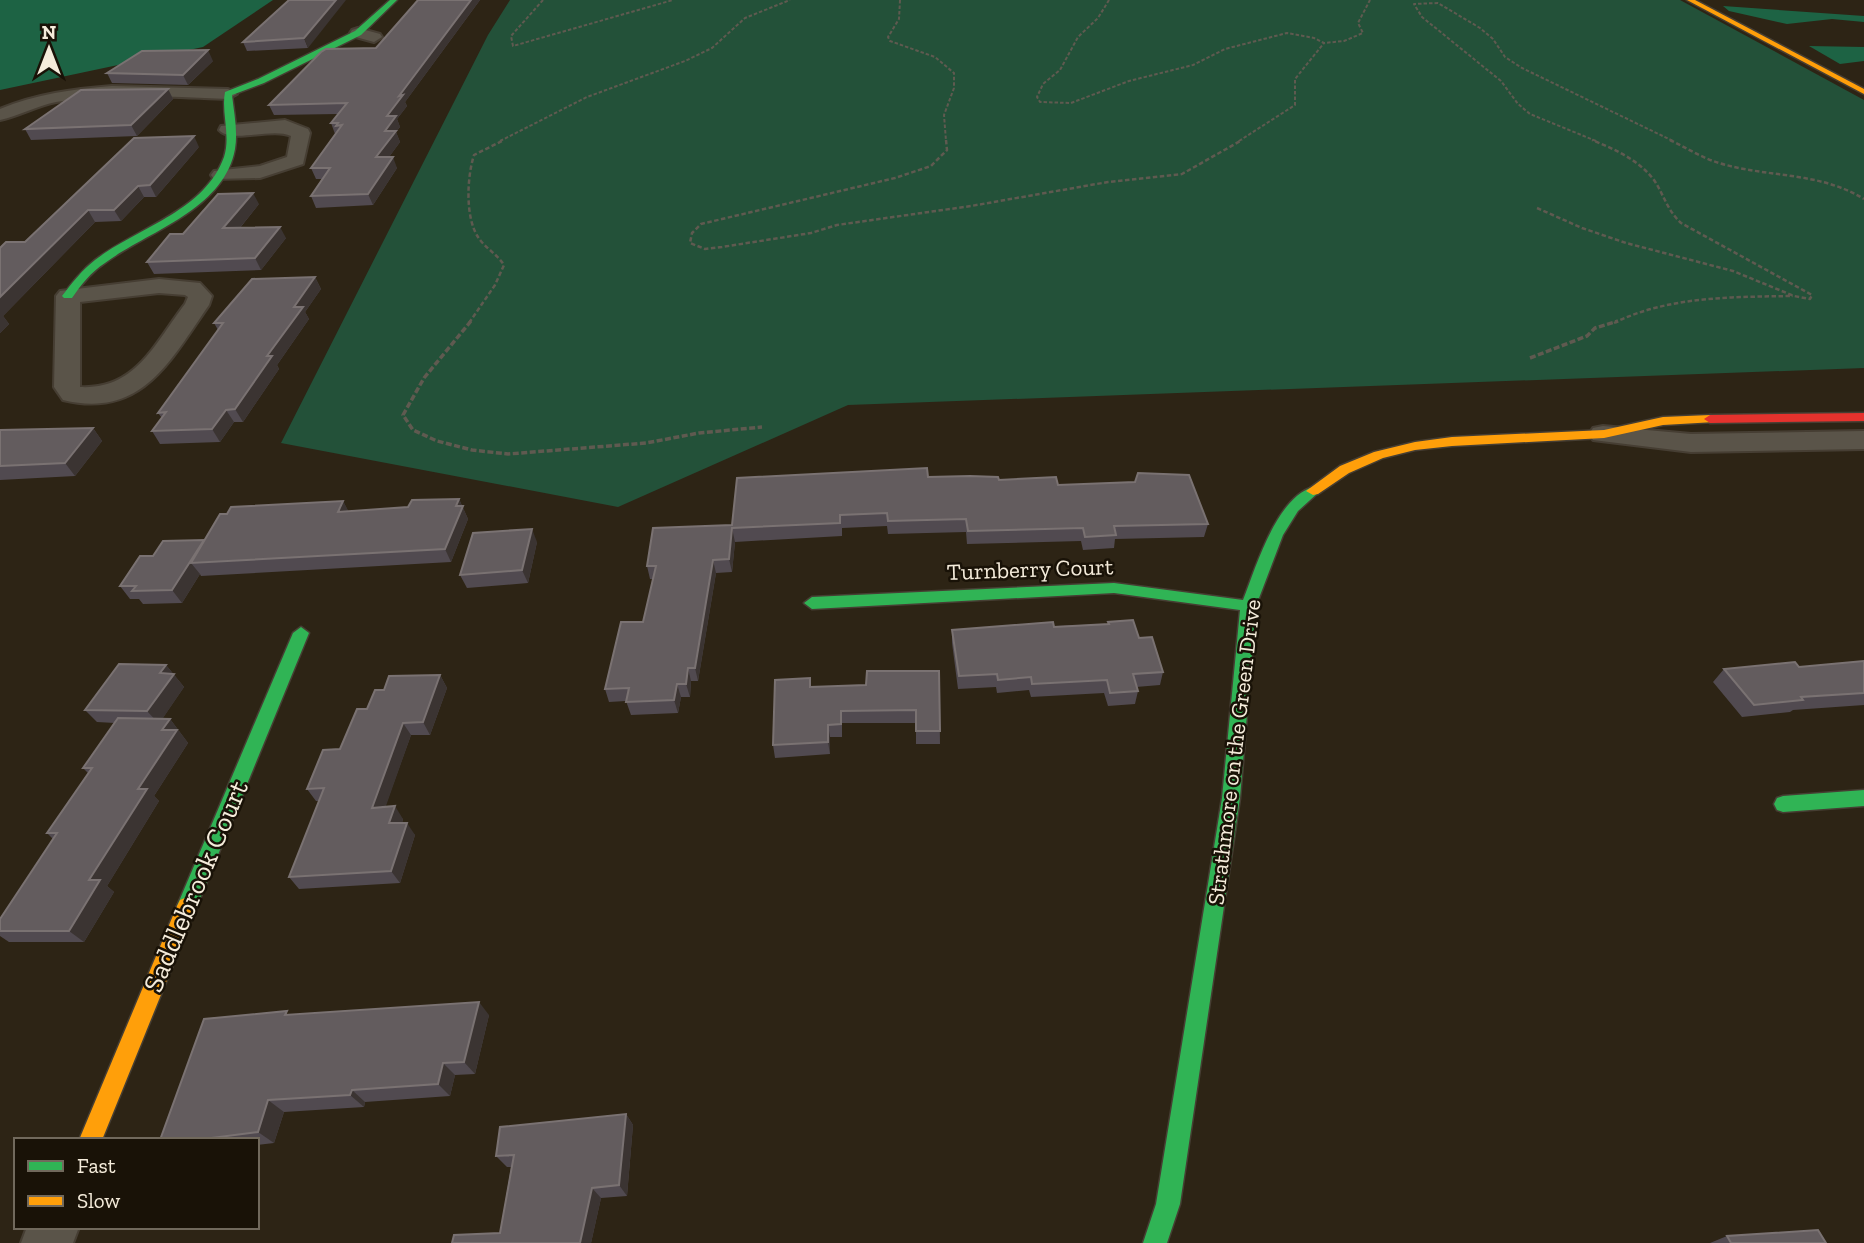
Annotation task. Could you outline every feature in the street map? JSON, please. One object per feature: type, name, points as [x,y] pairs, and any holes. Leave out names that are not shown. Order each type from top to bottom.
[{"type":"street","points":[[0,116],[34,103],[96,93],[228,94],[366,35],[394,0]]},
{"type":"street","points":[[1690,0],[1864,92]]},
{"type":"street","points":[[68,296],[159,286],[192,288],[200,296],[197,305],[137,383],[113,393],[85,396],[72,394],[67,387],[68,296],[72,286],[104,260],[189,204],[221,175],[229,156],[228,94]]},
{"type":"street","points":[[221,175],[270,171],[289,165],[296,160],[301,133],[292,127],[272,125],[228,130]]},
{"type":"street","name":"Strathmore on the Green Drive","points":[[1603,434],[1672,420],[1864,417]]},
{"type":"street","points":[[1712,418],[1734,442]]},
{"type":"street","name":"Strathmore on the Green Drive","points":[[1155,1243],[1168,1204],[1231,798],[1248,606],[1276,535],[1293,508],[1334,473],[1401,449],[1450,441],[1603,434],[1691,443],[1864,440]]},
{"type":"street","name":"Turnberry Court","points":[[812,603],[1114,588],[1248,606]]},
{"type":"street","name":"Saddlebrook Court","points":[[91,1138],[301,633]]},
{"type":"street","points":[[1783,804],[1864,798]]},
{"type":"path","points":[[542,0],[511,36],[513,46],[673,0]]},
{"type":"path","points":[[762,427],[699,433],[646,443],[508,454],[472,450],[437,441],[413,430],[403,415],[408,399],[456,340],[499,279],[504,265],[491,248],[478,239],[473,226],[470,188],[471,161],[474,155],[490,150],[587,97],[685,61],[712,48],[745,18],[790,0]]},
{"type":"path","points":[[900,0],[899,19],[888,37],[890,41],[935,57],[954,73],[954,88],[943,115],[947,150],[932,166],[895,178],[701,224],[692,233],[690,243],[705,249],[722,247],[811,233],[836,225],[971,206],[1108,182],[1182,174],[1196,168],[1295,105],[1294,79],[1321,50],[1324,43]]},
{"type":"path","points":[[1109,0],[1098,18],[1078,37],[1060,70],[1043,84],[1037,97],[1040,102],[1071,103],[1129,81],[1193,65],[1225,49],[1287,33],[1314,38],[1324,43],[1344,41],[1363,33],[1358,23],[1370,0]]},
{"type":"path","points":[[1530,358],[1587,337],[1595,328],[1611,324],[1640,310],[1726,297],[1794,296],[1810,299],[1812,295],[1681,223],[1664,206],[1650,176],[1624,155],[1530,114],[1518,104],[1501,81],[1422,17],[1414,4],[1438,3],[1480,28],[1493,39],[1504,57],[1522,68],[1718,163],[1815,178],[1851,191],[1864,199]]},
{"type":"path","points":[[1536,208],[1593,232],[1733,271],[1794,296]]},
{"type":"green space","points":[[0,0],[273,0],[203,47],[0,90]]},
{"type":"green space","points":[[510,0],[1680,0],[1864,100],[1864,368],[848,405],[618,507],[281,443],[488,35]]},
{"type":"green space","points":[[1723,6],[1864,16],[1864,22],[1832,19],[1787,24],[1729,11]]},
{"type":"green space","points":[[1809,46],[1864,47],[1864,61],[1840,64]]},
{"type":"building","points":[[289,0],[336,0],[304,38],[243,42]]},
{"type":"building","points":[[418,0],[471,0],[387,116],[396,116],[385,131],[396,131],[376,157],[393,157],[368,194],[311,196],[330,168],[311,168],[342,125],[331,123],[347,103],[269,105],[326,49],[376,48]]},
{"type":"building","points":[[208,50],[183,75],[107,73],[142,51]]},
{"type":"building","points":[[168,89],[131,125],[25,129],[81,90]]},
{"type":"building","points":[[194,136],[150,185],[138,186],[114,210],[88,210],[0,297],[0,248],[6,242],[25,242],[134,138]]},
{"type":"building","points":[[253,193],[223,228],[280,227],[255,258],[147,262],[170,234],[183,234],[218,194]]},
{"type":"building","points":[[315,277],[294,307],[303,307],[267,356],[272,356],[235,409],[226,410],[212,429],[152,431],[166,412],[158,413],[223,323],[214,323],[252,279]]},
{"type":"building","points":[[93,428],[65,463],[0,466],[0,430]]},
{"type":"building","points":[[927,468],[928,477],[998,477],[999,480],[1056,477],[1058,485],[1135,482],[1138,473],[1189,475],[1208,524],[1114,526],[1116,535],[1085,537],[1083,528],[968,531],[966,519],[888,521],[887,513],[840,515],[840,523],[732,528],[729,559],[713,560],[695,668],[688,668],[686,684],[677,684],[674,700],[626,702],[629,688],[605,689],[621,622],[643,622],[656,566],[647,566],[653,528],[732,525],[737,478]]},
{"type":"building","points":[[459,499],[456,506],[463,506],[445,549],[191,563],[220,514],[227,514],[231,507],[343,501],[338,512],[408,507],[412,500]]},
{"type":"building","points":[[532,529],[522,570],[460,575],[473,533]]},
{"type":"building","points":[[204,540],[172,590],[132,591],[136,586],[120,586],[140,556],[153,556],[163,541]]},
{"type":"building","points":[[1133,620],[1139,638],[1152,637],[1163,672],[1133,674],[1138,691],[1110,693],[1107,680],[1032,684],[1031,677],[998,680],[997,674],[959,676],[952,630],[1053,622],[1054,627],[1109,624],[1108,622]]},
{"type":"building","points":[[1864,661],[1864,693],[1801,697],[1803,700],[1754,705],[1724,669],[1795,662],[1799,667]]},
{"type":"building","points":[[119,664],[166,665],[160,673],[174,674],[147,711],[85,710]]},
{"type":"building","points":[[867,671],[939,671],[940,731],[916,731],[916,710],[841,711],[841,724],[828,725],[828,742],[773,745],[775,680],[810,678],[810,687],[866,685]]},
{"type":"building","points":[[440,675],[423,722],[403,723],[372,808],[395,806],[389,823],[407,823],[391,871],[289,877],[324,788],[307,789],[323,750],[340,749],[357,709],[367,709],[375,690],[384,690],[389,676]]},
{"type":"building","points":[[118,718],[170,719],[162,730],[177,730],[138,789],[147,789],[89,880],[100,880],[69,931],[0,931],[0,919],[57,833],[47,833],[92,768],[83,768]]},
{"type":"building","points":[[479,1002],[464,1062],[443,1063],[438,1084],[352,1090],[350,1095],[268,1100],[258,1132],[212,1138],[161,1138],[204,1019],[287,1011],[285,1015]]},
{"type":"building","points":[[626,1114],[619,1185],[592,1188],[580,1243],[452,1243],[454,1235],[500,1233],[514,1155],[496,1156],[500,1127]]},
{"type":"building","points":[[1818,1230],[1826,1243],[1731,1243],[1727,1236]]},
{"type":"traffic: fast","points":[[68,296],[100,261],[190,206],[219,176],[228,158],[231,143],[228,94],[261,81],[358,33],[394,0]]},
{"type":"traffic: fast","points":[[1155,1243],[1168,1204],[1231,798],[1248,606],[1276,535],[1293,508],[1313,491]]},
{"type":"traffic: fast","points":[[812,603],[1114,588],[1248,606]]},
{"type":"traffic: fast","points":[[187,906],[301,633]]},
{"type":"traffic: fast","points":[[1783,804],[1864,798]]},
{"type":"traffic: slow","points":[[1690,0],[1864,92]]},
{"type":"traffic: slow","points":[[1313,491],[1345,470],[1379,455],[1415,446],[1491,439],[1604,434],[1663,421],[1710,419]]},
{"type":"traffic: slow","points":[[91,1138],[187,906]]},
{"type":"traffic: jam","points":[[1710,419],[1864,417]]}]
